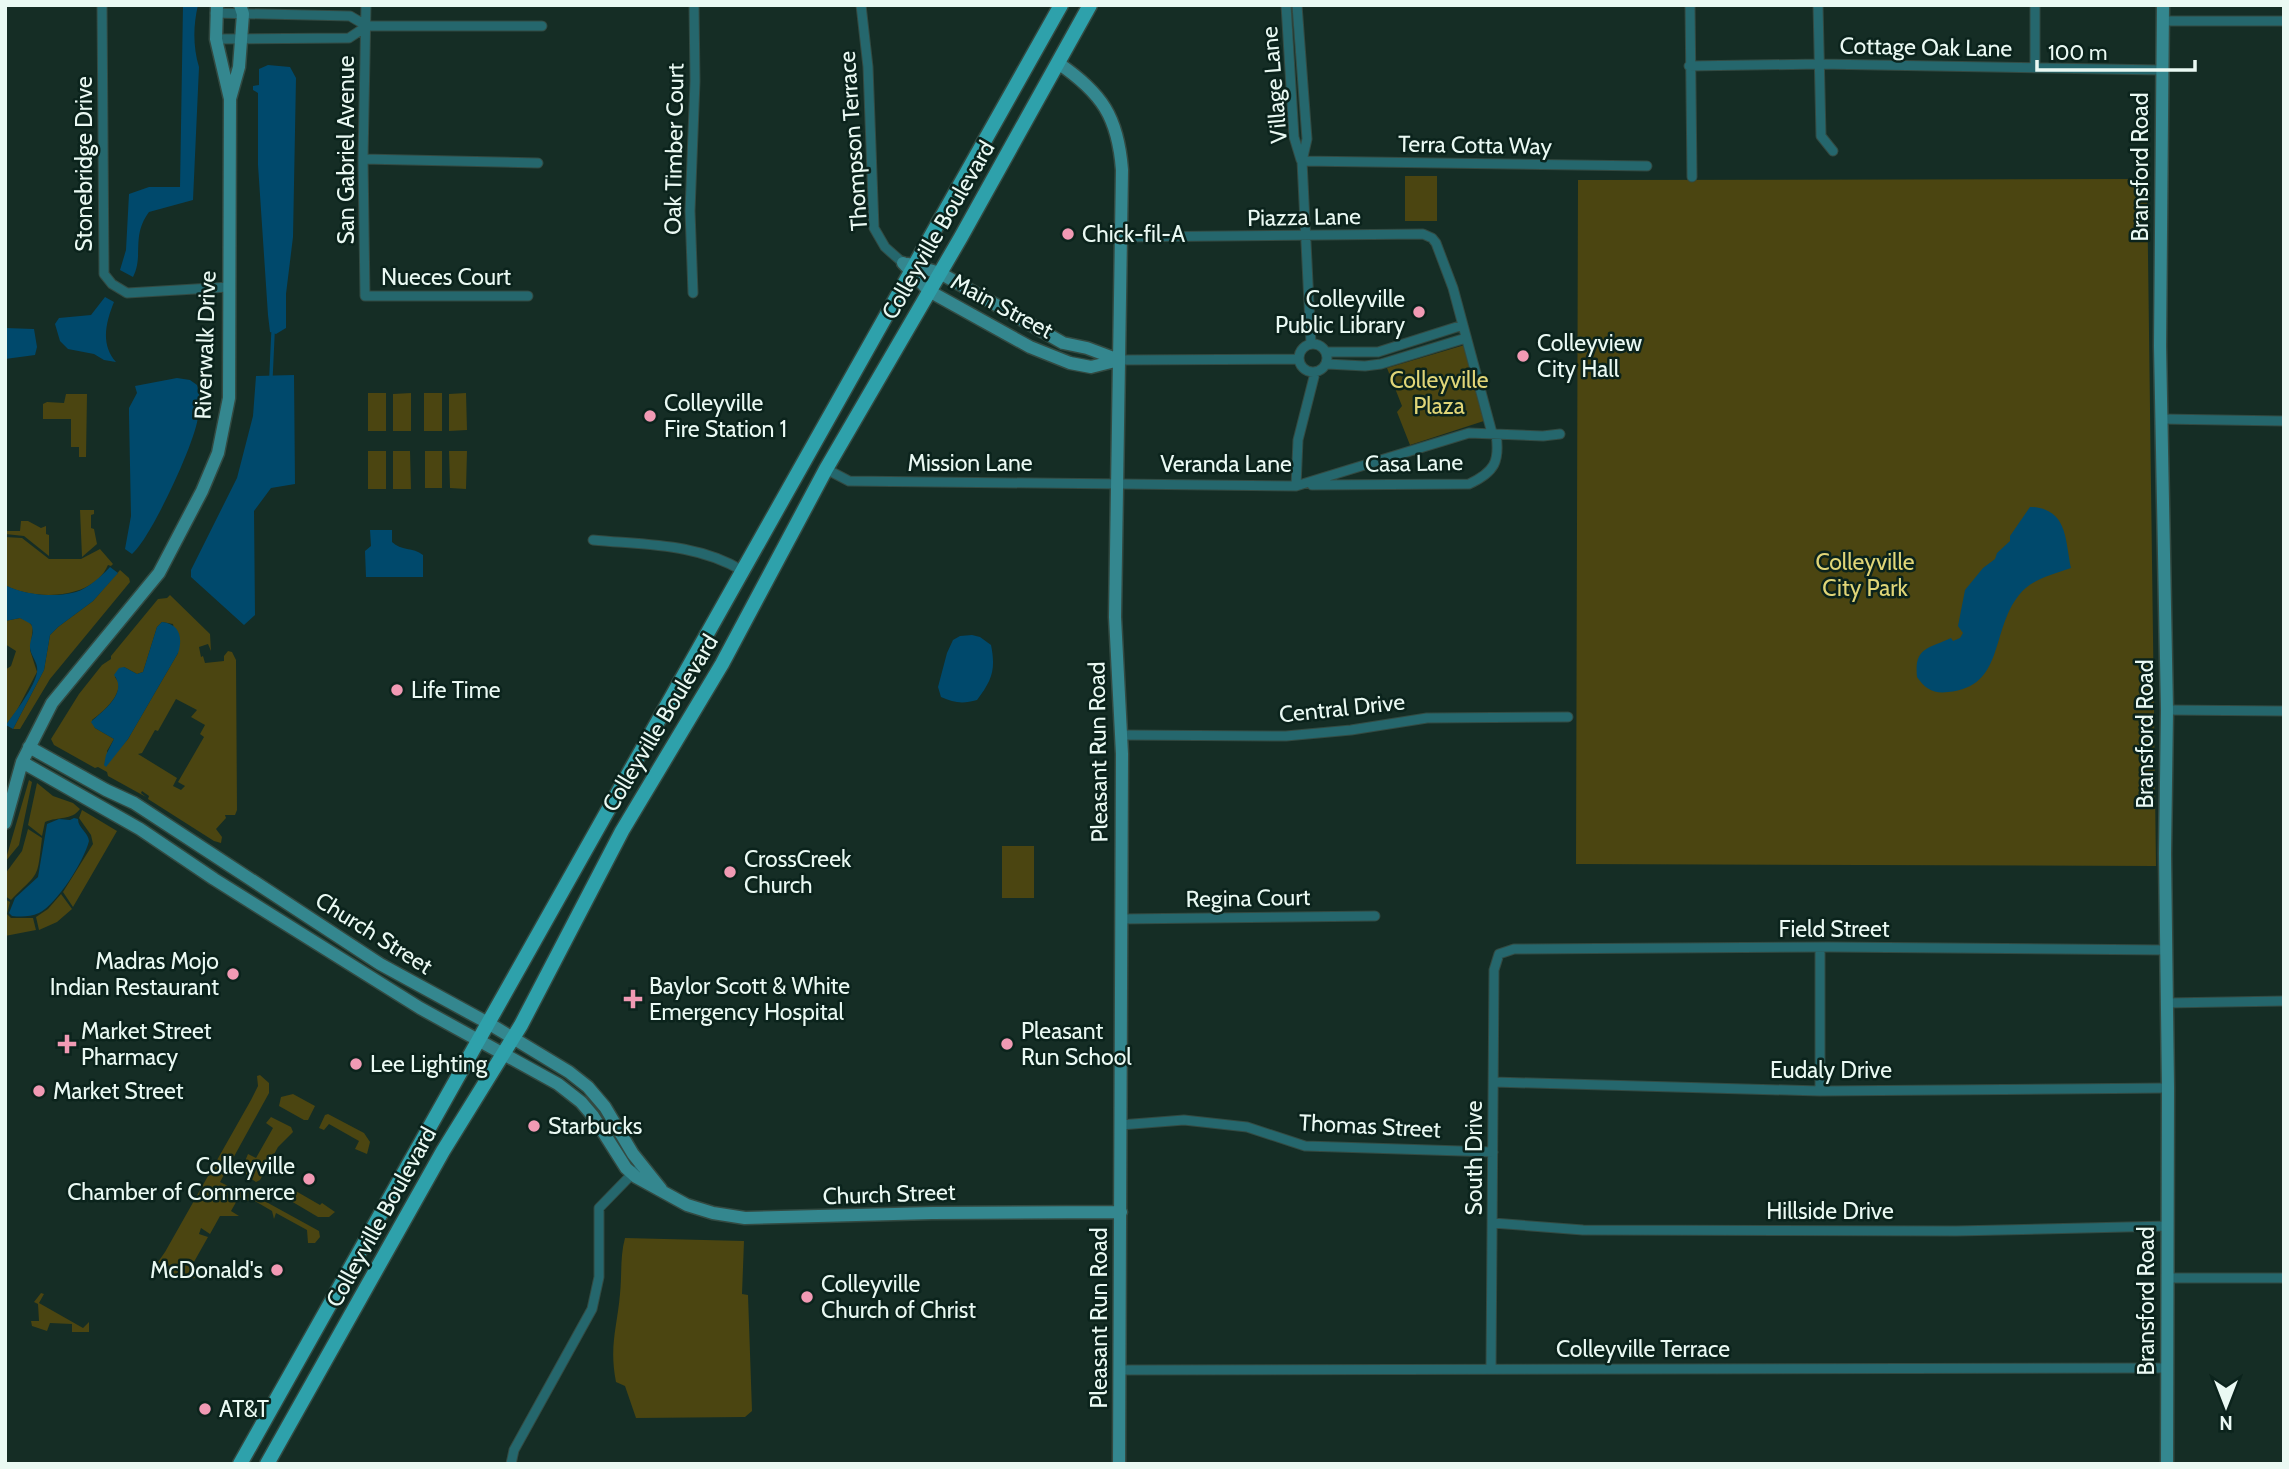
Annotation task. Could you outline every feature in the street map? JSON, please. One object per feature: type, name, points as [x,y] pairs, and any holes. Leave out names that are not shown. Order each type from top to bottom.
[{"type":"main road","name":"Colleyville Boulevard","points":[[240,1464],[807,457],[910,267],[1061,5]]},
{"type":"main road","name":"Colleyville Boulevard","points":[[267,1464],[443,1151],[513,1038],[622,831],[722,664],[826,469],[940,273],[1090,5]]},
{"type":"main road","points":[[807,457],[826,469]]},
{"type":"main road","points":[[743,571],[763,589]]},
{"type":"street","name":"Stonebridge Drive","points":[[102,5],[104,274],[112,284],[127,293],[229,286]]},
{"type":"street","name":"San Gabriel Avenue","points":[[365,296],[363,159],[366,5]]},
{"type":"street","name":"Oak Timber Court","points":[[693,293],[690,211],[695,81],[694,5]]},
{"type":"street","name":"Thompson Terrace","points":[[861,5],[868,67],[874,228],[888,250],[910,267]]},
{"type":"street","name":"Village Lane","points":[[1286,5],[1294,137],[1302,162]]},
{"type":"street","name":"Village Lane","points":[[1297,5],[1307,139],[1302,162],[1311,344]]},
{"type":"street","points":[[1690,5],[1692,177]]},
{"type":"street","points":[[1818,5],[1821,136],[1833,151]]},
{"type":"street","points":[[2035,5],[2035,68]]},
{"type":"street","name":"Bransford Road","points":[[2163,5],[2161,419],[2167,710],[2167,1464]]},
{"type":"street","name":"Riverwalk Drive","points":[[5,823],[22,762],[52,703],[159,573],[211,472],[223,435],[229,398],[230,100],[216,39],[216,9]]},
{"type":"street","points":[[216,9],[350,16],[367,26],[542,26]]},
{"type":"street","name":"Riverwalk Drive","points":[[230,100],[239,67],[241,10]]},
{"type":"street","points":[[2163,21],[2284,21]]},
{"type":"street","points":[[216,39],[349,38],[367,26]]},
{"type":"street","name":"Pleasant Run Road","points":[[1058,63],[1083,80],[1096,93],[1113,124],[1120,145],[1122,170],[1115,617],[1121,735],[1119,1464]]},
{"type":"street","name":"Cottage Oak Lane","points":[[1689,66],[1820,64],[2161,70]]},
{"type":"street","points":[[363,159],[538,163]]},
{"type":"street","name":"Terra Cotta Way","points":[[1302,162],[1647,166]]},
{"type":"street","name":"Piazza Lane","points":[[1121,237],[1423,234],[1432,237],[1436,243],[1463,325]]},
{"type":"street","name":"Main Street","points":[[910,267],[940,273],[1063,344],[1087,348],[1119,360]]},
{"type":"street","name":"Main Street","points":[[910,267],[929,291],[1030,347],[1070,363],[1091,367],[1119,360],[1298,359]]},
{"type":"street","name":"Nueces Court","points":[[365,296],[527,296]]},
{"type":"street","points":[[1326,352],[1378,352],[1463,325],[1494,433]]},
{"type":"street","points":[[1326,364],[1381,364],[1466,338]]},
{"type":"street","points":[[1296,486],[1298,440],[1315,373],[1326,364],[1326,352],[1322,347],[1311,344],[1302,349],[1298,359],[1302,368],[1315,373]]},
{"type":"street","points":[[2161,419],[2284,421]]},
{"type":"street","name":"Veranda Lane","points":[[1117,482],[1296,486],[1469,433],[1543,436],[1560,434]]},
{"type":"street","name":"Casa Lane","points":[[1296,486],[1469,484],[1490,472],[1495,462],[1498,447],[1494,433]]},
{"type":"street","name":"Mission Lane","points":[[826,469],[849,481],[1117,482]]},
{"type":"street","points":[[593,540],[691,549],[714,556],[743,571]]},
{"type":"street","points":[[2167,710],[2284,710]]},
{"type":"street","name":"Central Drive","points":[[1121,735],[1286,736],[1351,730],[1427,718],[1567,717]]},
{"type":"street","name":"Church Street","points":[[29,747],[134,803],[380,964],[488,1023],[569,1072],[592,1092],[616,1122],[633,1154],[637,1170]]},
{"type":"street","name":"Church Street","points":[[22,762],[140,829],[214,879],[420,1008],[558,1084],[581,1102],[637,1170],[663,1192],[700,1210],[745,1218],[1121,1212]]},
{"type":"street","points":[[214,879],[225,862]]},
{"type":"street","name":"Regina Court","points":[[1121,919],[1376,916]]},
{"type":"street","points":[[316,944],[325,928]]},
{"type":"street","points":[[1820,948],[1820,1091]]},
{"type":"street","name":"Field Street","points":[[1502,952],[1528,949],[1820,948],[2166,950]]},
{"type":"street","name":"South Drive","points":[[1491,1368],[1494,970],[1502,952]]},
{"type":"street","points":[[2166,1003],[2284,1001]]},
{"type":"street","name":"Eudaly Drive","points":[[1493,1082],[1820,1091],[2168,1088]]},
{"type":"street","points":[[581,1102],[592,1092]]},
{"type":"street","name":"Thomas Street","points":[[1120,1125],[1184,1120],[1247,1127],[1305,1146],[1493,1152]]},
{"type":"street","points":[[511,1464],[514,1450],[592,1309],[599,1277],[599,1208],[637,1170]]},
{"type":"street","name":"Hillside Drive","points":[[1493,1223],[1583,1230],[1956,1231],[2168,1226]]},
{"type":"street","points":[[2167,1278],[2284,1278]]},
{"type":"street","name":"Colleyville Terrace","points":[[1119,1370],[2166,1368]]},
{"type":"green space","points":[[1405,176],[1437,176],[1437,221],[1405,221]]},
{"type":"green space","name":"Colleyville City Park","points":[[2147,179],[2156,866],[1576,864],[1578,180]]},
{"type":"green space","name":"Colleyville Plaza","points":[[1468,344],[1490,419],[1410,445],[1397,412],[1402,406],[1387,368]]},
{"type":"green space","points":[[368,393],[386,393],[386,431],[368,431]]},
{"type":"green space","points":[[411,393],[411,431],[393,431],[393,394]]},
{"type":"green space","points":[[424,393],[442,393],[442,431],[424,431]]},
{"type":"green space","points":[[466,393],[467,430],[449,431],[449,394]]},
{"type":"green space","points":[[66,394],[87,394],[86,457],[79,457],[79,447],[71,447],[71,419],[43,419],[43,404],[64,403]]},
{"type":"green space","points":[[368,451],[386,451],[386,489],[368,489]]},
{"type":"green space","points":[[393,451],[410,451],[411,489],[393,489]]},
{"type":"green space","points":[[425,451],[442,451],[442,488],[425,488]]},
{"type":"green space","points":[[449,451],[467,451],[466,489],[450,488]]},
{"type":"green space","points":[[80,510],[94,510],[91,515],[91,528],[94,529],[97,544],[82,557]]},
{"type":"green space","points":[[5,521],[6,531],[20,531],[21,521],[28,521],[41,528],[46,526],[49,556],[24,536],[5,534]]},
{"type":"green space","points":[[5,537],[22,538],[49,559],[81,559],[100,549],[113,564],[108,565],[90,585],[76,591],[31,594],[5,585]]},
{"type":"green space","points":[[120,570],[130,582],[50,679],[20,729],[13,729],[44,670],[50,635],[93,601]]},
{"type":"green space","points":[[170,595],[210,634],[211,651],[208,644],[199,647],[205,663],[224,661],[228,651],[232,652],[236,660],[237,810],[235,815],[225,815],[226,818],[216,829],[222,837],[221,843],[148,799],[149,796],[142,791],[146,797],[108,776],[107,772],[54,745],[51,739],[79,694],[102,665],[111,659],[158,599]],"holes":[[[162,622],[173,624],[178,653],[128,739],[110,760],[107,751],[114,739],[95,728],[92,720],[114,699],[119,683],[115,677],[124,667],[137,674],[143,672],[157,627]],[[176,699],[197,710],[191,717],[205,725],[200,734],[204,737],[178,782],[185,786],[181,790],[173,786],[177,778],[138,754],[142,753],[155,730],[158,731]]]},
{"type":"green space","points":[[20,618],[33,627],[30,650],[37,672],[6,725],[5,670],[11,666],[16,651],[5,644],[5,621]]},
{"type":"green space","points":[[29,780],[32,782],[19,845],[5,862]]},
{"type":"green space","points":[[37,783],[53,796],[73,803],[80,809],[69,817],[45,822],[42,836],[28,825]]},
{"type":"green space","points":[[82,810],[117,831],[73,907],[63,892],[93,844],[91,835],[79,818]]},
{"type":"green space","points":[[28,829],[42,838],[38,868],[32,879],[11,900],[5,896],[5,874],[22,851]]},
{"type":"green space","points":[[1002,846],[1034,846],[1034,898],[1002,898]]},
{"type":"green space","points":[[61,894],[72,909],[57,922],[39,930],[36,917],[48,909]]},
{"type":"green space","points":[[5,899],[10,902],[7,914],[11,918],[33,918],[36,930],[5,936]]},
{"type":"green space","points":[[260,1075],[269,1083],[269,1093],[220,1182],[230,1187],[237,1186],[319,1231],[320,1237],[315,1243],[308,1243],[307,1230],[276,1213],[274,1219],[272,1211],[253,1200],[246,1201],[239,1197],[231,1211],[239,1216],[220,1216],[210,1234],[201,1228],[199,1234],[208,1237],[190,1269],[191,1275],[197,1275],[195,1278],[187,1279],[151,1268],[151,1264],[158,1262],[165,1252],[251,1100],[258,1086],[257,1076]]},
{"type":"green space","points":[[293,1094],[315,1106],[308,1120],[279,1106],[281,1097]]},
{"type":"green space","points":[[328,1114],[364,1133],[370,1142],[367,1154],[355,1149],[359,1141],[329,1124],[324,1130],[319,1128]]},
{"type":"green space","points":[[271,1117],[291,1127],[293,1132],[278,1147],[260,1180],[256,1182],[247,1176],[243,1166],[248,1154],[256,1158],[273,1128],[266,1123]]},
{"type":"green space","points":[[294,1190],[335,1212],[329,1217],[318,1217],[291,1201]]},
{"type":"green space","points":[[625,1238],[744,1241],[742,1294],[748,1295],[752,1411],[745,1417],[636,1418],[625,1386],[616,1382],[613,1358]]},
{"type":"green space","points":[[41,1293],[44,1294],[39,1303],[83,1328],[89,1322],[89,1332],[72,1332],[72,1324],[50,1323],[47,1331],[32,1326],[31,1321],[39,1321],[38,1304],[34,1302]]},
{"type":"water","points":[[183,5],[198,5],[195,44],[199,67],[193,200],[149,212],[140,229],[138,261],[133,277],[120,270],[126,250],[129,194],[149,187],[180,187]]},
{"type":"water","points":[[268,65],[290,67],[296,78],[293,237],[286,294],[286,328],[276,334],[270,332],[268,315],[258,165],[258,93],[253,90],[253,86],[259,85],[259,69]]},
{"type":"water","points":[[105,297],[114,302],[107,325],[106,340],[116,362],[68,349],[60,341],[55,324],[59,318],[91,315]]},
{"type":"water","points":[[5,328],[34,329],[37,347],[35,355],[5,359]]},
{"type":"water","points":[[294,375],[295,484],[271,488],[254,511],[255,615],[244,625],[191,577],[191,570],[237,478],[253,416],[256,376]]},
{"type":"water","points":[[177,378],[190,380],[197,385],[198,411],[204,412],[204,417],[198,416],[190,445],[171,488],[150,530],[132,554],[125,549],[131,516],[129,408],[137,393],[135,386]]},
{"type":"water","points":[[2030,507],[2052,513],[2058,519],[2065,537],[2071,568],[2036,581],[2019,595],[2010,609],[1988,669],[1979,680],[1966,688],[1948,692],[1930,690],[1917,677],[1920,654],[1951,638],[1953,641],[1960,638],[1963,633],[1958,626],[1965,590],[2010,541],[2010,536]]},
{"type":"water","points":[[370,530],[392,530],[392,542],[423,555],[423,577],[366,577],[365,551],[371,546]]},
{"type":"water","points":[[110,567],[118,573],[93,601],[50,635],[44,670],[13,729],[6,725],[29,692],[37,665],[30,649],[33,632],[31,624],[20,618],[5,621],[5,585],[30,593],[68,594],[85,588]]},
{"type":"water","points":[[162,622],[173,626],[179,633],[178,653],[128,739],[106,767],[106,755],[114,739],[95,728],[91,722],[113,701],[118,688],[114,675],[119,668],[124,667],[137,674],[143,672],[157,627]]},
{"type":"water","points":[[972,635],[991,645],[993,668],[989,680],[977,700],[950,701],[941,697],[938,687],[947,653],[953,640]]},
{"type":"water","points":[[59,819],[78,819],[89,841],[69,881],[54,901],[39,913],[12,916],[9,913],[15,898],[38,877],[47,824]]},
{"type":"waterway","points":[[271,376],[273,333]]},
{"type":"place","name":"Chick-fil-A","points":[[1068,234]]},
{"type":"place","name":"Colleyville Public Library","points":[[1419,312]]},
{"type":"place","name":"Colleyview City Hall","points":[[1523,356]]},
{"type":"place","name":"Colleyville Fire Station 1","points":[[650,416]]},
{"type":"place","name":"Life Time","points":[[397,690]]},
{"type":"place","name":"CrossCreek Church","points":[[730,872]]},
{"type":"place","name":"Madras Mojo Indian Restaurant","points":[[233,974]]},
{"type":"place","name":"Baylor Scott & White Emergency Hospital","points":[[633,999]]},
{"type":"place","name":"Market Street Pharmacy","points":[[67,1044]]},
{"type":"place","name":"Pleasant Run School","points":[[1007,1044]]},
{"type":"place","name":"Lee Lighting","points":[[356,1064]]},
{"type":"place","name":"Market Street","points":[[39,1091]]},
{"type":"place","name":"Starbucks","points":[[534,1126]]},
{"type":"place","name":"Colleyville Chamber of Commerce","points":[[309,1179]]},
{"type":"place","name":"McDonald's","points":[[277,1270]]},
{"type":"place","name":"Colleyville Church of Christ","points":[[807,1297]]},
{"type":"place","name":"AT&T","points":[[205,1409]]}]
